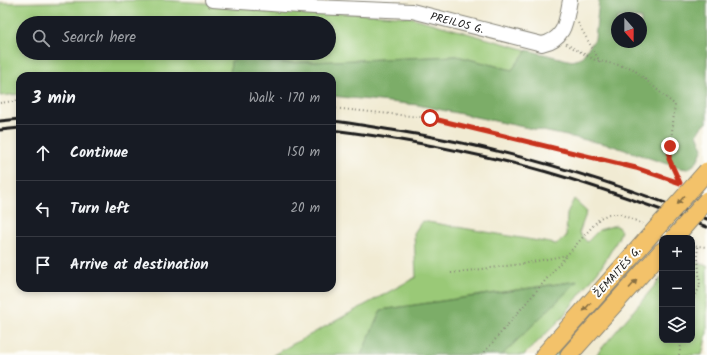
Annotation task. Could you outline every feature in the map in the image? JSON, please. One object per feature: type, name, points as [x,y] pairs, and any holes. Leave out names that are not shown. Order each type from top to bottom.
[{"type":"main road","name":"ŽEMAITĖS G.","points":[[544,355],[707,171]]},
{"type":"main road","points":[[677,235],[707,200]]},
{"type":"main road","name":"ŽEMAITĖS G.","points":[[569,355],[650,273],[659,256]]},
{"type":"street","name":"PREILOS G.","points":[[212,0],[314,7],[413,6],[542,44],[557,39]]},
{"type":"street","points":[[557,39],[564,26],[570,3]]},
{"type":"path","points":[[570,3],[600,62]]},
{"type":"path","points":[[336,108],[430,118],[636,168],[680,183],[669,159],[675,105],[632,68],[600,62],[557,39]]},
{"type":"path","points":[[0,103],[16,101]]},
{"type":"path","points":[[482,355],[600,218],[609,214],[620,214]]},
{"type":"path","points":[[695,296],[700,286],[697,246],[707,247]]},
{"type":"path","points":[[451,273],[522,264],[567,255]]},
{"type":"path","points":[[650,273],[659,280]]},
{"type":"path","points":[[679,355],[681,343]]},
{"type":"green space","points":[[162,0],[410,17],[527,50],[512,70],[457,56],[284,63],[259,60],[336,60],[336,16],[16,16],[16,60],[236,60],[230,72],[16,72],[16,94],[0,96],[0,3]]},
{"type":"green space","points":[[599,0],[707,0],[707,123],[702,126],[697,134],[703,149],[696,163],[688,169],[679,168],[610,145],[418,105],[336,96],[336,72],[230,72],[231,61],[234,60],[259,60],[284,63],[457,56],[512,70],[527,50],[572,61],[581,58],[595,39]]},
{"type":"green space","points":[[574,199],[587,211],[579,233],[587,242],[599,230],[616,225],[621,231],[602,266],[561,319],[524,355],[502,355],[577,281],[381,310],[361,355],[273,355],[416,277],[414,233],[422,221],[556,244],[566,237],[567,213]]},
{"type":"green space","points":[[695,261],[707,265],[707,332],[702,355],[596,355],[659,281],[659,343],[695,343]]},
{"type":"green space","points":[[578,281],[502,355],[361,355],[381,310]]},
{"type":"green space","points":[[582,323],[585,326],[560,355],[553,355]]},
{"type":"railway","points":[[0,121],[16,119]]},
{"type":"railway","points":[[336,122],[433,137],[513,155],[591,177],[707,219]]},
{"type":"railway","points":[[0,130],[16,128]]},
{"type":"railway","points":[[336,131],[431,146],[529,167],[619,195],[707,227]]},
{"type":"route","points":[[430,118],[636,168],[680,183],[669,159],[670,146]]}]
